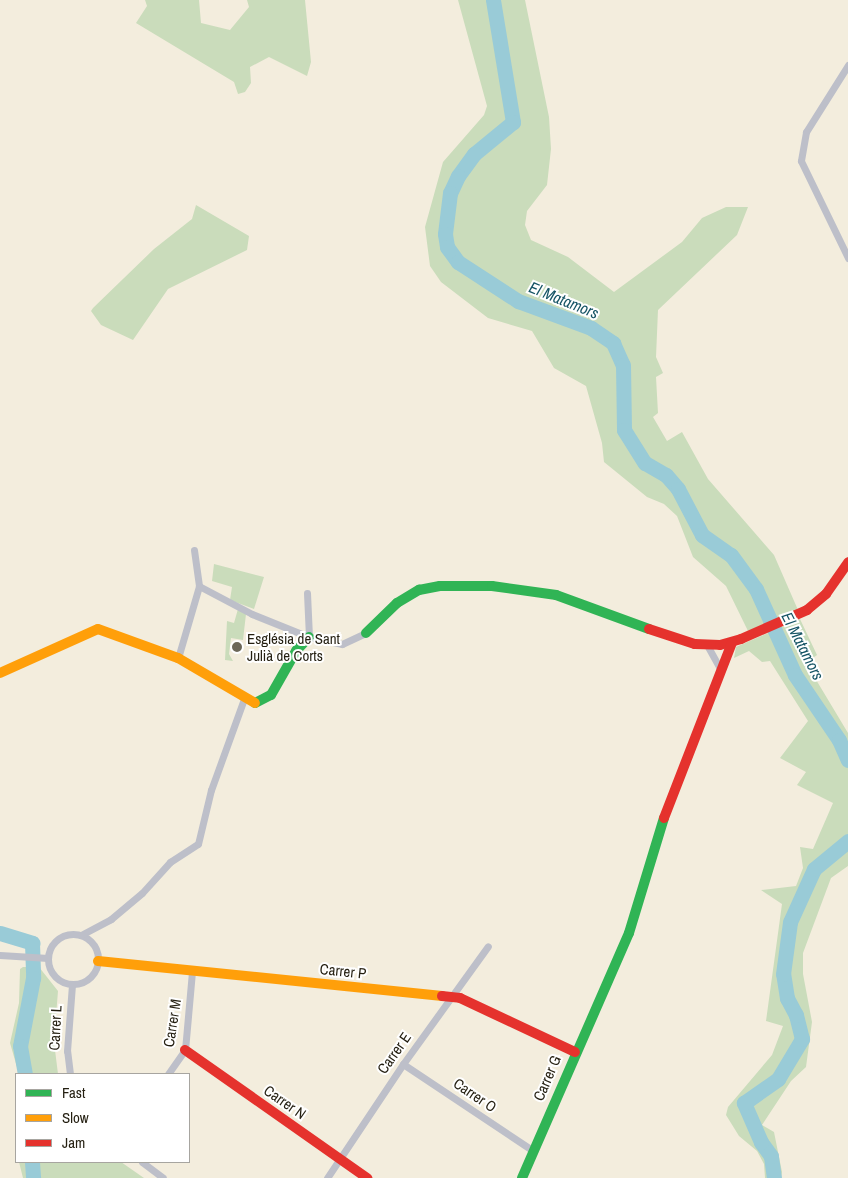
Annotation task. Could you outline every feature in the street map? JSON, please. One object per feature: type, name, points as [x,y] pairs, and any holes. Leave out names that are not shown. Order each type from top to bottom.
[{"type":"street","points":[[848,65],[806,132],[801,161],[848,258]]},
{"type":"street","points":[[178,658],[199,586],[194,550]]},
{"type":"street","points":[[199,586],[252,614],[309,637],[342,644],[366,633],[398,603],[419,590],[440,586],[492,586],[556,595],[678,640],[707,645],[736,641],[800,613],[826,594],[848,562]]},
{"type":"street","points":[[0,673],[98,629],[178,658],[244,699],[256,703],[266,700],[296,651],[309,637],[307,594]]},
{"type":"street","name":"Carrer G","points":[[522,1178],[532,1150],[631,927],[670,797],[721,670],[736,641]]},
{"type":"street","points":[[707,645],[721,670]]},
{"type":"street","points":[[81,935],[90,941],[98,961],[90,978],[72,984],[55,976],[48,958],[56,941],[63,936],[81,935],[111,918],[142,893],[170,862],[198,844],[211,790],[244,699]]},
{"type":"street","name":"Carrer E","points":[[326,1178],[403,1064],[488,946]]},
{"type":"street","points":[[0,955],[48,958]]},
{"type":"street","name":"Carrer P","points":[[98,961],[452,997],[476,1005],[575,1052]]},
{"type":"street","name":"Carrer M","points":[[169,1073],[185,1050],[192,972]]},
{"type":"street","name":"Carrer L","points":[[70,1073],[67,1051],[72,984]]},
{"type":"street","name":"Carrer N","points":[[185,1050],[367,1178]]},
{"type":"street","name":"Carrer O","points":[[403,1064],[532,1150]]},
{"type":"street","points":[[143,1163],[163,1178]]},
{"type":"green space","points":[[145,0],[199,0],[201,23],[230,30],[249,7],[247,0],[305,0],[311,62],[307,76],[269,57],[250,67],[251,83],[245,92],[238,94],[234,82],[136,23],[147,6]]},
{"type":"green space","points":[[458,0],[525,0],[549,117],[551,149],[547,185],[527,211],[525,225],[531,240],[568,257],[614,292],[682,242],[702,218],[726,207],[748,207],[737,235],[658,310],[656,357],[663,373],[656,377],[658,413],[653,417],[667,441],[682,432],[708,479],[774,555],[798,610],[748,631],[726,586],[693,557],[677,516],[664,504],[647,497],[604,462],[602,443],[586,386],[554,368],[532,331],[488,318],[441,282],[430,266],[425,227],[443,162],[484,115],[487,106]]},
{"type":"green space","points":[[196,205],[249,236],[247,250],[168,289],[133,340],[101,325],[91,311],[93,308],[154,249],[192,219]]},
{"type":"green space","points":[[214,564],[264,577],[254,609],[230,600],[232,587],[212,581]]},
{"type":"green space","points":[[238,609],[246,614],[243,640],[231,638],[229,654],[233,661],[225,660],[227,621],[234,623]]},
{"type":"green space","points":[[800,619],[817,655],[806,663],[848,733],[848,866],[831,878],[803,953],[803,974],[812,1022],[806,1067],[791,1081],[762,1125],[774,1132],[782,1172],[781,1178],[765,1178],[764,1164],[757,1151],[739,1136],[726,1115],[728,1107],[772,1055],[783,1026],[766,1021],[782,904],[761,890],[796,886],[803,868],[800,847],[813,849],[833,803],[797,785],[806,772],[780,758],[808,721],[770,661],[762,662],[749,651],[734,658],[736,647]]},
{"type":"green space","points":[[23,967],[39,967],[58,991],[54,1042],[58,1073],[19,1073],[10,1043],[19,1003],[20,969]]},
{"type":"green space","points":[[19,1163],[122,1163],[144,1178],[23,1178]]},
{"type":"waterway","name":"El Matamors","points":[[493,0],[513,122],[474,154],[458,176],[450,193],[445,234],[447,247],[458,262],[518,301],[591,328],[613,343],[623,365],[624,430],[645,463],[666,475],[678,489],[702,535],[731,555],[756,589],[795,675],[839,740],[848,760]]},
{"type":"waterway","name":"El Matamors","points":[[774,1178],[771,1156],[761,1142],[744,1103],[778,1079],[802,1039],[796,1015],[787,998],[783,974],[790,922],[814,869],[848,841]]},
{"type":"waterway","points":[[0,933],[32,943],[33,978],[20,1046],[25,1073]]},
{"type":"waterway","points":[[32,1163],[33,1178]]},
{"type":"traffic: fast","points":[[366,633],[397,603],[419,590],[440,586],[492,586],[556,595],[649,629]]},
{"type":"traffic: fast","points":[[255,703],[271,695],[296,651],[309,637]]},
{"type":"traffic: fast","points":[[522,1178],[629,933],[664,818]]},
{"type":"traffic: slow","points":[[0,673],[98,629],[178,658],[255,703]]},
{"type":"traffic: slow","points":[[98,961],[442,996]]},
{"type":"traffic: jam","points":[[649,629],[695,644],[720,645],[741,639],[807,610],[826,594],[848,562]]},
{"type":"traffic: jam","points":[[664,818],[732,643]]},
{"type":"traffic: jam","points":[[442,996],[460,998],[575,1052]]},
{"type":"traffic: jam","points":[[185,1050],[367,1178]]},
{"type":"place","name":"Església de Sant Julià de Corts","points":[[237,647]]}]
